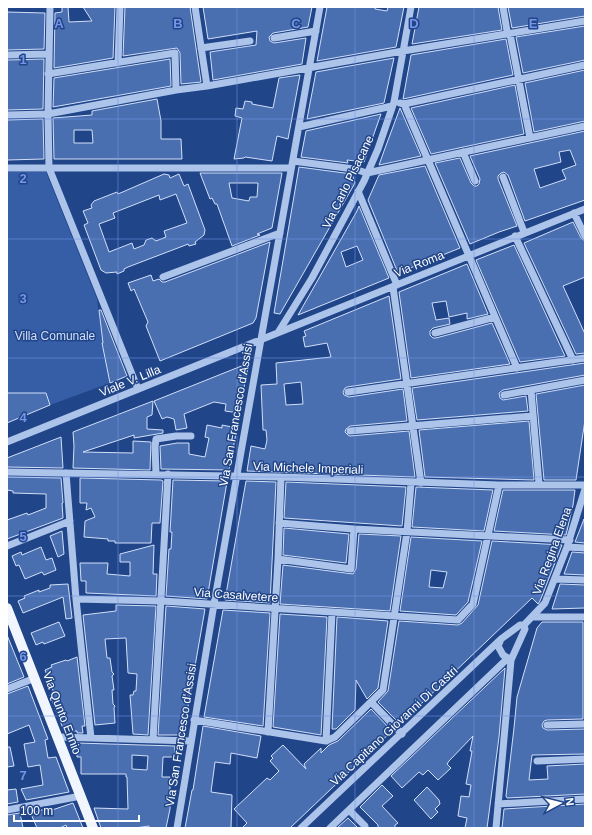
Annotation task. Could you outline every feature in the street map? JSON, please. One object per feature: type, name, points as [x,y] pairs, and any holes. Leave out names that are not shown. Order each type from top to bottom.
[{"type":"main road","name":"Via Qunto Ennio","points":[[7,608],[93,828]]},
{"type":"street","points":[[50,7],[48,54],[49,168],[138,389]]},
{"type":"street","points":[[118,63],[120,7]]},
{"type":"street","points":[[196,7],[207,86]]},
{"type":"street","name":"Via San Francesco d'Assisi","points":[[177,828],[214,604],[320,7]]},
{"type":"street","name":"Via Carlo Pisacane","points":[[279,332],[312,278],[358,191],[388,124],[411,7]]},
{"type":"street","points":[[503,7],[507,31],[510,34],[530,138]]},
{"type":"street","points":[[7,115],[48,114],[176,90],[207,86],[403,51],[585,21]]},
{"type":"street","points":[[274,38],[316,31]]},
{"type":"street","points":[[201,48],[250,41]]},
{"type":"street","points":[[48,74],[176,53],[176,90]]},
{"type":"street","points":[[7,55],[48,54]]},
{"type":"street","points":[[299,127],[393,104],[404,104],[585,65]]},
{"type":"street","points":[[404,104],[517,368]]},
{"type":"street","points":[[7,168],[292,164],[354,169],[367,173],[585,126]]},
{"type":"street","points":[[463,152],[475,181]]},
{"type":"street","points":[[503,178],[524,232]]},
{"type":"street","points":[[358,191],[395,286],[421,483]]},
{"type":"street","name":"Via Roma","points":[[261,340],[469,256],[524,232],[585,209]]},
{"type":"street","points":[[574,213],[585,236]]},
{"type":"street","points":[[163,277],[280,233]]},
{"type":"street","points":[[515,236],[573,360]]},
{"type":"street","points":[[435,333],[495,317]]},
{"type":"street","name":"Viale V. Lilla","points":[[7,442],[261,340]]},
{"type":"street","points":[[348,392],[585,358]]},
{"type":"street","points":[[504,395],[585,380]]},
{"type":"street","points":[[531,390],[539,484]]},
{"type":"street","points":[[350,431],[533,416]]},
{"type":"street","points":[[156,474],[156,439],[176,436],[191,436]]},
{"type":"street","name":"Via Michele Imperiali","points":[[7,472],[168,474],[499,485],[585,485]]},
{"type":"street","points":[[66,473],[76,599],[91,738]]},
{"type":"street","points":[[153,740],[168,474]]},
{"type":"street","points":[[268,732],[281,477]]},
{"type":"street","points":[[194,720],[326,741],[335,737],[383,690],[407,532],[411,483]]},
{"type":"street","points":[[488,536],[499,485]]},
{"type":"street","name":"Via Regina Elena","points":[[524,625],[545,603],[569,544],[585,489]]},
{"type":"street","points":[[7,546],[70,521]]},
{"type":"street","points":[[279,523],[354,529],[488,536],[569,544],[585,548]]},
{"type":"street","points":[[278,559],[351,570],[354,529]]},
{"type":"street","name":"Via Casalvetere","points":[[76,599],[162,601],[458,620],[473,604],[488,536]]},
{"type":"street","points":[[555,580],[585,580]]},
{"type":"street","points":[[326,741],[332,612]]},
{"type":"street","points":[[532,617],[585,617]]},
{"type":"street","name":"Via Capitano Giovanni Di Castri","points":[[301,828],[501,640],[520,625],[524,625]]},
{"type":"street","points":[[330,828],[510,659],[525,629],[524,625]]},
{"type":"street","points":[[501,640],[498,646],[500,651],[502,655],[510,659]]},
{"type":"street","points":[[496,828],[510,659]]},
{"type":"street","points":[[7,689],[35,678]]},
{"type":"street","points":[[371,702],[402,734]]},
{"type":"street","points":[[547,725],[585,724]]},
{"type":"street","points":[[58,737],[191,741]]},
{"type":"street","points":[[538,761],[585,759]]},
{"type":"street","points":[[7,810],[81,796]]},
{"type":"street","points":[[498,804],[585,799]]},
{"type":"street","points":[[349,810],[365,826],[365,828]]},
{"type":"green space","name":"Villa Comunale","points":[[7,172],[46,172],[97,299],[102,344],[110,383],[50,405],[45,393],[7,393]]},
{"type":"building","points":[[62,7],[68,7],[69,22],[92,21],[83,7],[115,7],[113,58],[54,68],[55,13],[62,12]]},
{"type":"building","points":[[125,7],[190,7],[201,82],[181,84],[180,53],[177,48],[123,56]]},
{"type":"building","points":[[203,7],[312,7],[308,27],[273,33],[269,37],[270,41],[274,43],[306,38],[302,64],[213,80],[210,52],[256,45],[257,31],[208,39]]},
{"type":"building","points":[[327,7],[375,7],[375,9],[387,11],[388,7],[404,7],[396,47],[317,61]]},
{"type":"building","points":[[419,7],[498,7],[502,30],[412,44]]},
{"type":"building","points":[[508,7],[585,7],[585,16],[512,28]]},
{"type":"building","points":[[7,12],[45,13],[44,49],[7,50]]},
{"type":"building","points":[[585,26],[585,60],[523,73],[516,37]]},
{"type":"building","points":[[506,39],[513,75],[403,99],[411,55]]},
{"type":"building","points":[[394,58],[384,103],[307,119],[316,72]]},
{"type":"building","points":[[44,59],[43,109],[7,110],[7,60]]},
{"type":"building","points":[[170,59],[171,86],[53,107],[54,78]]},
{"type":"building","points":[[585,70],[585,121],[534,132],[525,83]]},
{"type":"building","points":[[300,75],[288,139],[277,136],[272,161],[245,157],[234,159],[242,118],[235,116],[236,108],[243,109],[245,101],[252,102],[252,104],[273,108],[279,78]]},
{"type":"building","points":[[515,85],[524,134],[431,154],[411,108]]},
{"type":"building","points":[[157,99],[161,121],[161,139],[181,139],[182,159],[54,159],[53,118],[92,115],[92,111]],"holes":[[[74,130],[92,130],[93,143],[74,143]]]},
{"type":"building","points":[[400,108],[421,156],[379,165],[384,151]]},
{"type":"building","points":[[381,114],[364,162],[347,160],[348,163],[301,157],[306,131]]},
{"type":"building","points":[[43,119],[44,159],[7,160],[7,120]]},
{"type":"building","points":[[585,131],[585,200],[525,221],[508,175],[504,172],[501,173],[498,176],[498,179],[517,226],[470,244],[435,163],[460,158],[471,183],[474,186],[477,186],[480,179],[470,156]],"holes":[[[570,150],[576,165],[562,170],[566,179],[540,188],[534,169],[561,162],[559,152]]]},
{"type":"building","points":[[425,166],[460,248],[398,273],[368,200],[379,175]]},
{"type":"building","points":[[299,167],[352,174],[355,183],[280,314],[274,313]]},
{"type":"building","points":[[200,173],[282,173],[272,228],[257,234],[260,235],[232,246],[217,204],[215,204],[212,198],[210,199]],"holes":[[[229,183],[258,183],[257,197],[250,197],[249,201],[232,198]]]},
{"type":"building","points":[[164,174],[169,175],[170,178],[179,174],[184,186],[188,184],[205,230],[204,235],[195,242],[196,244],[189,246],[188,244],[128,267],[124,269],[124,271],[117,274],[117,272],[106,273],[101,270],[84,225],[88,223],[83,211],[92,208],[91,205],[94,201],[117,192],[118,194]],"holes":[[[176,194],[187,223],[164,231],[166,237],[156,241],[152,238],[146,240],[144,245],[134,249],[132,243],[109,252],[99,224],[115,218],[113,213],[159,195],[160,200]]]},
{"type":"building","points":[[359,206],[389,278],[298,315]],"holes":[[[357,246],[363,260],[346,267],[341,252]]]},
{"type":"building","points":[[573,222],[581,238],[585,241],[585,277],[563,286],[585,334],[585,353],[576,354],[524,243]]},
{"type":"building","points":[[270,242],[256,318],[253,323],[160,361],[146,326],[148,322],[134,289],[131,291],[128,283],[151,275],[153,281],[159,279],[162,282],[165,282]]},
{"type":"building","points":[[514,245],[565,356],[520,362],[476,260]]},
{"type":"building","points":[[467,264],[488,314],[467,319],[467,313],[449,317],[446,301],[432,303],[436,320],[449,318],[450,324],[433,328],[430,331],[430,335],[433,338],[436,338],[492,323],[510,364],[411,378],[399,292]]},
{"type":"building","points":[[389,296],[401,379],[347,387],[343,392],[344,395],[349,397],[403,389],[407,421],[350,426],[345,432],[350,436],[409,431],[415,477],[247,471],[251,446],[265,449],[267,440],[266,430],[263,430],[261,385],[277,384],[276,363],[331,357],[327,343],[305,347],[303,337],[306,336],[304,331]],"holes":[[[301,382],[303,404],[286,405],[284,384]]]},
{"type":"building","points":[[99,310],[101,310],[127,376],[110,383],[102,343]]},
{"type":"building","points":[[585,363],[585,375],[503,390],[499,393],[500,398],[503,400],[526,396],[528,411],[417,420],[412,388]]},
{"type":"building","points":[[244,365],[248,367],[239,413],[225,411],[226,404],[214,402],[184,414],[187,428],[176,430],[174,419],[167,417],[162,419],[154,401]]},
{"type":"building","points":[[585,385],[585,420],[576,480],[544,480],[536,394]]},
{"type":"building","points":[[7,393],[46,393],[50,405],[7,423]]},
{"type":"building","points":[[153,401],[152,415],[147,417],[147,429],[163,430],[163,433],[134,438],[134,435],[83,452],[133,453],[133,441],[151,442],[150,470],[73,468],[73,432]]},
{"type":"building","points":[[529,421],[534,480],[425,477],[419,430]]},
{"type":"building","points":[[207,425],[222,428],[222,425],[237,428],[229,470],[161,469],[160,446],[177,443],[189,443],[189,454],[205,457],[209,438],[205,437]]},
{"type":"building","points":[[61,437],[63,468],[7,467],[7,458]]},
{"type":"building","points":[[7,477],[61,478],[63,518],[7,539],[7,520],[27,513],[28,515],[46,508],[46,494],[13,493],[13,491],[7,490]]},
{"type":"building","points":[[80,478],[163,481],[160,523],[152,523],[151,543],[115,543],[115,541],[108,541],[108,539],[84,537],[85,521],[95,517],[91,508],[86,510],[87,503],[80,503]]},
{"type":"building","points":[[173,480],[227,482],[207,599],[166,596],[169,549],[171,549],[172,532],[170,532]]},
{"type":"building","points":[[246,481],[276,482],[270,603],[225,600]]},
{"type":"building","points":[[286,482],[406,487],[402,526],[284,518]]},
{"type":"building","points":[[416,487],[493,490],[484,531],[412,527]]},
{"type":"building","points":[[503,490],[575,490],[566,535],[494,531]]},
{"type":"building","points":[[584,519],[585,543],[575,542]]},
{"type":"building","points":[[284,528],[349,534],[346,563],[283,555]]},
{"type":"building","points":[[62,531],[64,554],[58,557],[50,536]]},
{"type":"building","points":[[359,534],[401,536],[390,611],[280,604],[283,565],[353,574],[356,569]]},
{"type":"building","points":[[411,537],[482,541],[468,602],[456,615],[400,611]],"holes":[[[431,570],[447,572],[443,588],[429,587]]]},
{"type":"building","points":[[492,541],[562,545],[538,604],[532,598],[400,724],[378,702],[388,691],[399,621],[458,625],[462,623],[478,605]]},
{"type":"building","points":[[154,545],[153,574],[157,574],[156,596],[86,593],[86,581],[81,581],[80,563],[108,563],[107,574],[130,576],[130,562],[120,562],[120,554]]},
{"type":"building","points":[[41,547],[46,560],[52,558],[56,570],[44,575],[42,572],[25,579],[19,565],[16,566],[12,556],[21,552],[22,555]]},
{"type":"building","points":[[572,552],[585,553],[585,575],[564,574]]},
{"type":"building","points":[[68,584],[72,618],[66,619],[63,597],[23,613],[18,601],[25,598],[24,596],[39,590],[39,592],[50,588],[50,585]]},
{"type":"building","points":[[560,584],[585,585],[585,608],[552,609]]},
{"type":"building","points":[[116,605],[156,606],[148,735],[133,734],[130,695],[133,695],[134,691],[136,691],[137,674],[128,673],[126,638],[105,639],[107,658],[110,658],[112,672],[114,674],[112,676],[114,690],[112,690],[113,704],[115,706],[115,723],[95,725],[83,615],[116,611]]},
{"type":"building","points":[[166,606],[205,609],[183,735],[158,735]]},
{"type":"building","points":[[223,610],[270,613],[263,726],[204,717]]},
{"type":"building","points":[[280,614],[327,617],[321,735],[273,727]]},
{"type":"building","points":[[337,617],[388,621],[378,688],[367,699],[356,680],[355,710],[336,729],[332,729]]},
{"type":"building","points":[[59,622],[65,636],[44,644],[43,642],[36,645],[31,633]]},
{"type":"building","points":[[542,622],[583,622],[583,719],[547,720],[544,721],[542,725],[543,728],[547,730],[585,729],[585,754],[532,755],[529,780],[548,779],[547,766],[585,764],[585,794],[507,798],[517,697],[537,628]]},
{"type":"building","points":[[7,635],[24,677],[7,684]]},
{"type":"building","points":[[77,657],[85,726],[82,726],[83,733],[77,733],[77,731],[64,731],[50,695],[54,693],[45,670],[52,667],[51,665]]},
{"type":"building","points":[[505,668],[499,737],[487,828],[465,828],[467,818],[458,816],[461,796],[469,797],[471,785],[466,784],[473,736],[449,761],[447,764],[451,768],[438,780],[428,770],[423,775],[419,772],[402,788],[391,776]]},
{"type":"building","points":[[28,686],[48,739],[45,740],[48,758],[56,757],[69,792],[26,800],[21,789],[43,785],[40,765],[28,767],[24,744],[35,742],[29,725],[7,734],[7,694]]},
{"type":"building","points":[[371,709],[392,731],[290,828],[242,828],[247,823],[234,809],[267,778],[270,780],[279,771],[270,761],[273,758],[271,756],[283,745],[306,769],[304,764],[321,748],[321,753],[329,745],[338,741]]},
{"type":"building","points":[[203,726],[261,736],[257,758],[231,753],[230,764],[215,762],[211,792],[232,795],[231,828],[185,828],[193,790]]},
{"type":"building","points":[[77,743],[175,746],[174,757],[163,757],[162,777],[170,777],[170,809],[166,828],[149,828],[149,826],[135,828],[101,828],[94,808],[128,809],[126,774],[81,774],[81,757],[77,757]],"holes":[[[132,755],[148,756],[147,770],[132,769]]]},
{"type":"building","points":[[7,747],[10,747],[14,766],[7,767]]},
{"type":"building","points":[[382,785],[393,796],[382,806],[398,823],[395,825],[395,828],[378,828],[378,825],[360,807]]},
{"type":"building","points":[[427,787],[439,800],[440,804],[435,809],[438,812],[431,819],[414,800]]},
{"type":"building","points":[[16,789],[18,802],[7,804],[7,790]]},
{"type":"building","points":[[73,803],[83,828],[67,828],[66,825],[60,828],[37,828],[31,814],[41,810],[46,812]]},
{"type":"building","points":[[585,804],[585,828],[502,828],[504,809]]},
{"type":"building","points":[[20,813],[23,828],[7,828],[7,815]]},
{"type":"building","points":[[348,818],[358,828],[337,828]]}]
